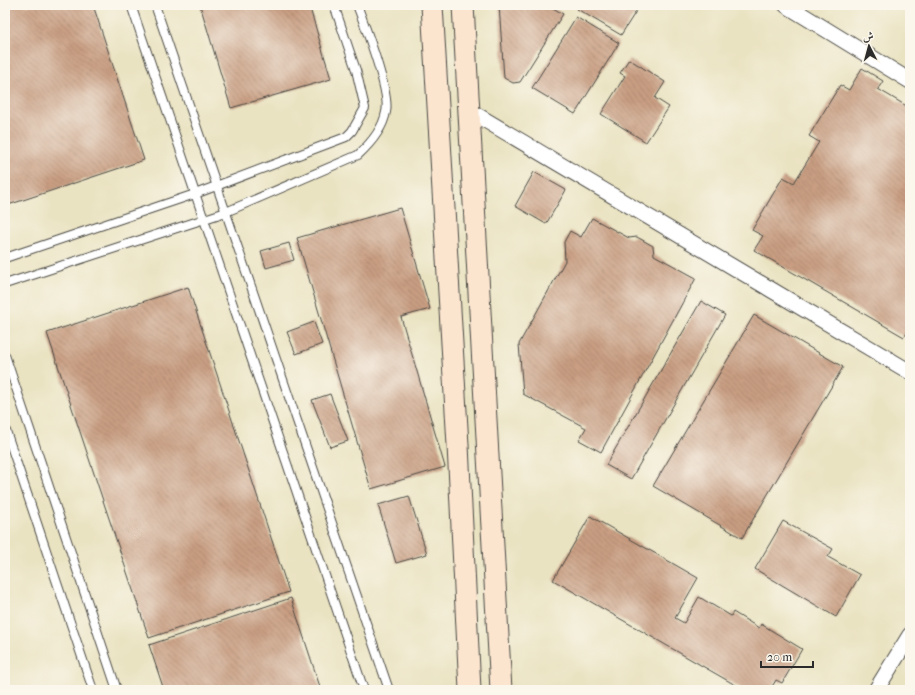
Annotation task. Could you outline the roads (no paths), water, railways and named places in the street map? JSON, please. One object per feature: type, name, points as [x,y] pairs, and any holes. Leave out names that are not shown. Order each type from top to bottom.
[{"type":"street","points":[[432,5],[439,155],[458,445],[470,690]]},
{"type":"street","points":[[463,5],[501,690]]},
{"type":"street","points":[[786,5],[910,81]]},
{"type":"street","points":[[470,111],[910,372]]},
{"type":"street","points":[[876,690],[910,635]]},
{"type":"lane","points":[[131,5],[364,690]]},
{"type":"lane","points":[[155,5],[389,690]]},
{"type":"lane","points":[[5,258],[195,194],[346,137],[355,126],[364,108],[363,97],[356,70],[334,5]]},
{"type":"lane","points":[[5,284],[226,212],[358,155],[369,145],[382,124],[387,110],[377,64],[357,5]]},
{"type":"lane","points":[[5,355],[117,690]]},
{"type":"lane","points":[[5,428],[93,690]]}]
